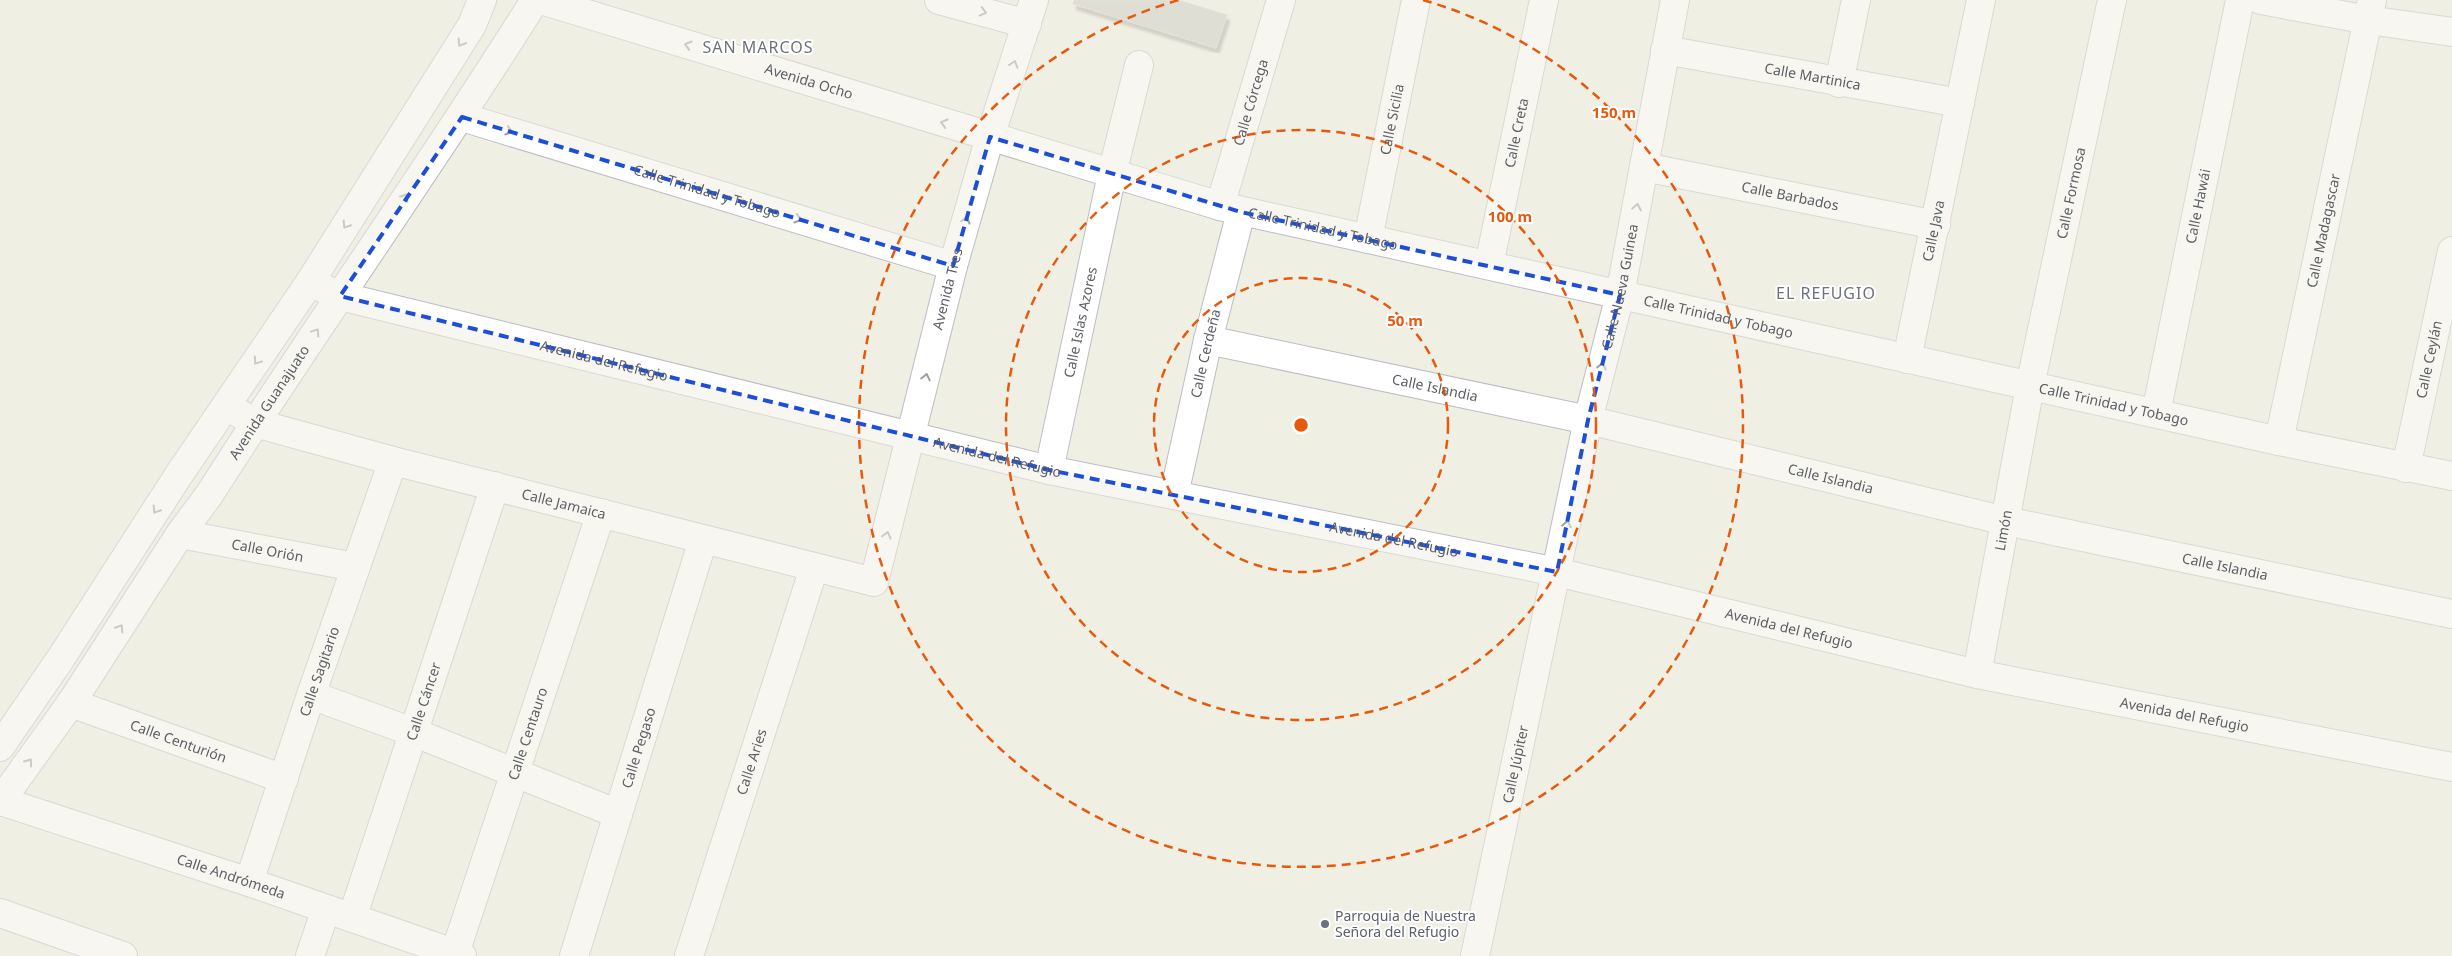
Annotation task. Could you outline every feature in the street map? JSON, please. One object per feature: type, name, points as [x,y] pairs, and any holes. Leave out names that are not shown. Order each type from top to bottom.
[{"type":"street","points":[[0,747],[61,658],[178,476],[310,282],[472,26],[482,0]]},
{"type":"street","name":"Avenida Guanajuato","points":[[0,801],[71,703],[180,534],[209,495],[399,206],[462,116],[535,0]]},
{"type":"street","name":"Avenida Ocho","points":[[541,0],[990,137]]},
{"type":"street","points":[[939,0],[1030,12]]},
{"type":"street","name":"Calle Córcega","points":[[1231,209],[1281,0]]},
{"type":"street","name":"Calle Sicilia","points":[[1368,239],[1416,0]]},
{"type":"street","name":"Calle Creta","points":[[1489,265],[1544,0]]},
{"type":"street","name":"Calle Nueva Guinea","points":[[1557,572],[1588,420],[1620,295],[1675,0]]},
{"type":"street","points":[[1839,82],[1856,0]]},
{"type":"street","name":"Calle Java","points":[[1907,359],[1981,0]]},
{"type":"street","name":"Calle Formosa","points":[[2030,386],[2112,0]]},
{"type":"street","name":"Calle Hawái","points":[[2156,413],[2240,0]]},
{"type":"street","points":[[2261,0],[2370,10],[2452,32]]},
{"type":"street","name":"Calle Madagascar","points":[[2279,440],[2370,10]]},
{"type":"street","name":"Avenida Tres","points":[[874,582],[912,437],[953,266],[990,137],[1030,12]]},
{"type":"street","name":"Calle Martinica","points":[[1665,50],[1960,103]]},
{"type":"street","name":"Calle Islas Azores","points":[[1049,470],[1112,174],[1139,65]]},
{"type":"street","name":"Calle Trinidad y Tobago","points":[[462,116],[953,266]]},
{"type":"street","name":"Calle Trinidad y Tobago","points":[[990,137],[1231,209],[2030,386],[2406,468],[2452,476]]},
{"type":"street","name":"Calle Barbados","points":[[1644,167],[1936,225]]},
{"type":"street","name":"Calle Cerdeña","points":[[1174,495],[1208,340],[1231,209]]},
{"type":"street","name":"Calle Ceylán","points":[[2406,468],[2452,251]]},
{"type":"street","name":"Avenida del Refugio","points":[[310,282],[340,296],[1049,470],[1557,572],[1977,674],[2452,767]]},
{"type":"street","name":"Calle Islandia","points":[[1208,340],[1588,420],[2006,521],[2452,614]]},
{"type":"street","name":"Limón","points":[[1977,674],[2030,386]]},
{"type":"street","name":"Calle Jamaica","points":[[227,406],[255,423],[393,461],[874,582]]},
{"type":"street","name":"Calle Sagitario","points":[[249,882],[311,695],[393,461]]},
{"type":"street","points":[[178,476],[209,495]]},
{"type":"street","name":"Calle Cáncer","points":[[352,918],[495,486]]},
{"type":"street","name":"Calle Centauro","points":[[458,955],[514,774],[601,513]]},
{"type":"street","name":"Calle Orión","points":[[180,534],[355,567]]},
{"type":"street","name":"Calle Pegaso","points":[[574,956],[703,540]]},
{"type":"street","name":"Calle Aries","points":[[689,956],[814,568]]},
{"type":"street","name":"Calle Júpiter","points":[[1475,956],[1557,572]]},
{"type":"street","points":[[311,695],[413,732],[618,814]]},
{"type":"street","name":"Calle Centurión","points":[[71,703],[284,779]]},
{"type":"street","name":"Calle Andrómeda","points":[[0,801],[249,882],[458,955]]},
{"type":"street","points":[[310,956],[326,909]]},
{"type":"street","points":[[0,912],[123,956]]},
{"type":"highlighted area","points":[[462,117],[953,266],[990,137],[1241,212],[1620,295],[1588,420],[1557,572],[1049,470],[340,296]]},
{"type":"building","points":[[1074,0],[1178,0],[1227,15],[1216,48],[1073,4]]},
{"type":"place","name":"Parroquia de Nuestra Señora del Refugio","points":[[1325,924]]},
{"type":"district","name":"SAN MARCOS","points":[[758,47]]},
{"type":"district","name":"EL REFUGIO","points":[[1826,293]]}]
